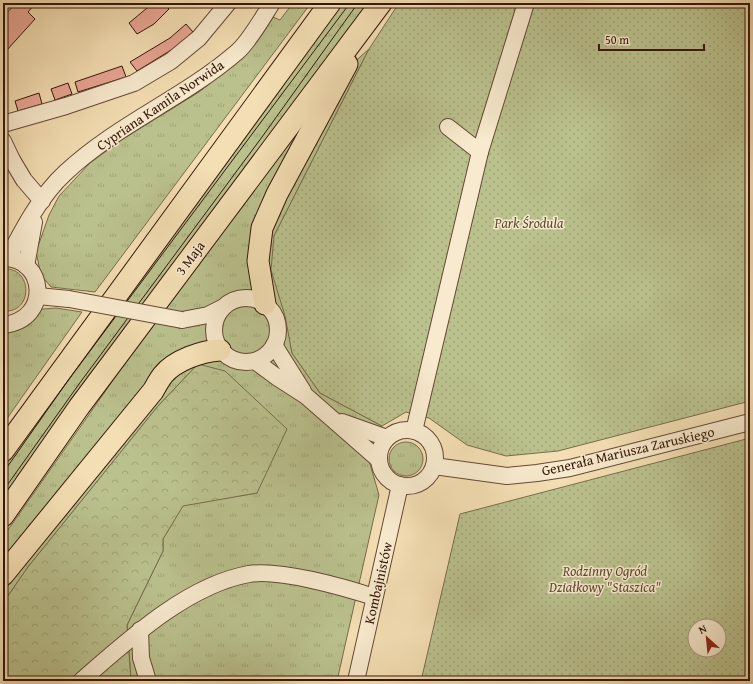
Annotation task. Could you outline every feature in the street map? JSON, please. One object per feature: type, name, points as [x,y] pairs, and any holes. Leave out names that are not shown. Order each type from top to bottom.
[{"type":"main road","points":[[3,451],[330,3]]},
{"type":"main road","name":"3 Maja","points":[[3,516],[79,407],[381,3]]},
{"type":"main road","points":[[265,304],[258,257],[262,228],[277,194],[341,78],[364,26]]},
{"type":"main road","points":[[3,575],[153,391],[164,374],[181,361],[212,350],[217,343]]},
{"type":"street","points":[[3,124],[66,106],[134,83],[171,61],[199,38],[228,3]]},
{"type":"street","name":"Cypriana Kamila Norwida","points":[[6,258],[42,201],[64,174],[90,152],[135,119],[193,85],[238,51],[272,3]]},
{"type":"street","points":[[414,431],[480,152],[526,3]]},
{"type":"street","points":[[448,127],[480,152]]},
{"type":"street","points":[[3,141],[7,160],[42,201]]},
{"type":"street","name":"Cypriana Kamila Norwida","points":[[26,266],[33,223],[42,201]]},
{"type":"street","points":[[3,325],[15,323],[24,318],[33,309],[38,296],[35,279],[26,266],[18,261],[6,258]]},
{"type":"street","points":[[38,296],[69,299],[182,320],[208,315],[222,308],[231,301],[250,297],[265,304],[278,323],[278,333],[270,352],[255,361]]},
{"type":"street","points":[[217,343],[215,317],[222,308]]},
{"type":"street","points":[[182,320],[217,343],[237,360],[255,361],[306,396],[378,459],[383,474],[390,481],[400,485],[411,486],[421,482],[429,475],[434,466],[434,455],[430,443],[424,436],[414,431],[404,430],[387,438],[382,444],[378,459]]},
{"type":"street","points":[[274,345],[306,396]]},
{"type":"street","points":[[330,418],[387,438]]},
{"type":"street","name":"Generała Mariusza Zaruskiego","points":[[434,466],[507,476],[537,473],[570,468],[750,422]]},
{"type":"street","name":"Kombajnistów","points":[[356,681],[400,485]]},
{"type":"street","points":[[81,681],[140,630],[202,590],[224,581],[250,574],[275,574],[290,576],[374,597]]},
{"type":"street","points":[[140,630],[141,658],[148,681]]},
{"type":"green space","points":[[293,3],[311,3],[95,292],[51,287],[41,275],[36,252],[49,215],[59,196],[90,163],[120,141],[199,92],[236,63],[273,17],[280,20]]},
{"type":"green space","points":[[339,3],[371,3],[3,503],[3,460]]},
{"type":"green space","name":"Park Środula","points":[[399,3],[428,3],[431,6],[434,3],[750,3],[750,401],[558,451],[506,456],[467,445],[429,418],[406,412],[382,426],[320,393],[292,353],[285,316],[271,270],[274,236],[369,49]]},
{"type":"green space","points":[[369,49],[274,236],[292,353],[320,393],[382,426],[368,457],[379,495],[337,681],[131,681],[127,625],[163,551],[163,539],[183,505],[257,493],[198,364],[158,406],[28,567],[3,603],[3,537],[135,349],[331,83]]},
{"type":"green space","points":[[3,269],[13,270],[20,275],[26,290],[25,298],[20,305],[13,310],[3,311]]},
{"type":"green space","points":[[56,308],[82,312],[3,424],[3,332],[43,309]]},
{"type":"green space","points":[[198,364],[225,371],[287,429],[257,493],[183,506],[163,539],[163,551],[127,625],[131,681],[3,681],[3,603],[28,567],[158,406]]},
{"type":"green space","name":"Rodzinny Ogród Działkowy \"Staszica\"","points":[[750,438],[750,681],[421,681],[460,514]]},
{"type":"green space","points":[[403,442],[409,442],[418,447],[422,453],[422,465],[418,471],[409,476],[403,476],[394,471],[389,462],[389,456],[394,447]]},
{"type":"building","points":[[16,3],[36,3],[28,12],[35,19],[7,50],[3,46],[3,17]]},
{"type":"building","points":[[153,3],[163,3],[169,9],[154,24],[137,34],[129,23]]},
{"type":"building","points":[[186,24],[193,32],[176,47],[137,71],[130,62],[170,38]]},
{"type":"building","points":[[122,66],[126,77],[78,92],[75,82]]},
{"type":"building","points":[[68,83],[72,94],[55,100],[51,89]]},
{"type":"building","points":[[39,93],[42,104],[18,111],[15,101]]},
{"type":"tram line","points":[[3,473],[69,379],[350,3]]},
{"type":"tram line","points":[[3,491],[79,384],[262,137],[358,3]]}]
